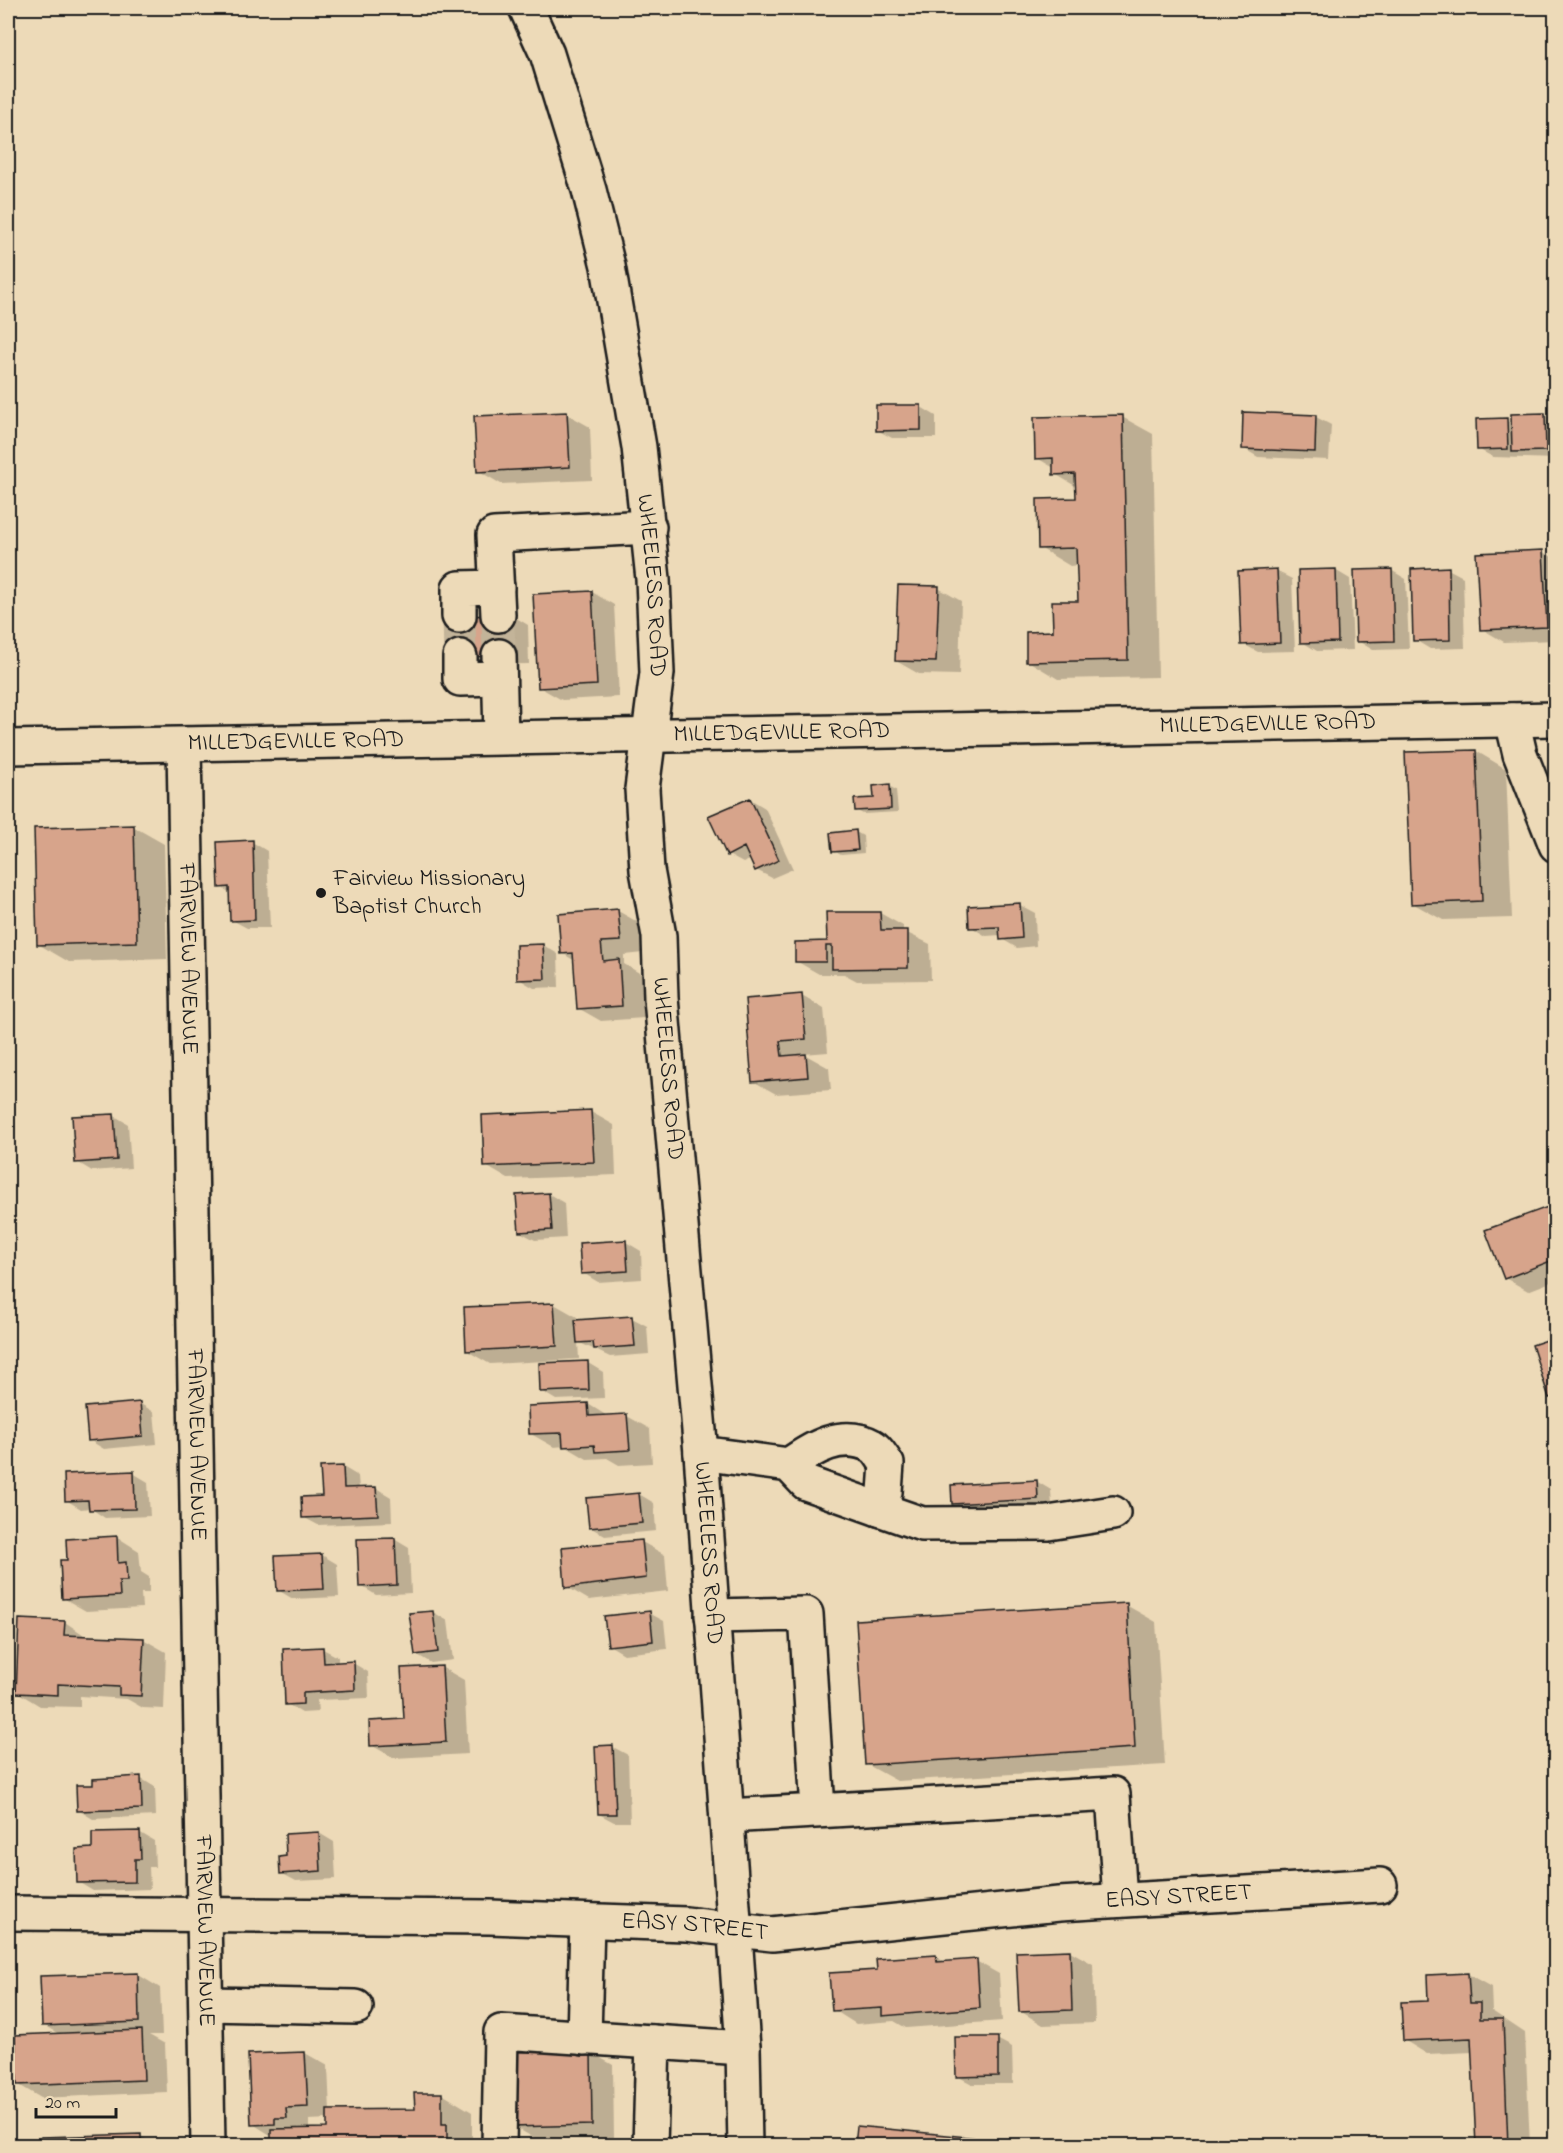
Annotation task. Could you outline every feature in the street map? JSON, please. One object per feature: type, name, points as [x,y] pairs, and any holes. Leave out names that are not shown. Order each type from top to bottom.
[{"type":"street","name":"WHEELESS ROAD","points":[[526,8],[547,54],[567,114],[608,266],[639,447],[649,527],[657,673],[642,789],[647,870],[659,936],[661,998],[700,1453],[735,1929],[745,2145]]},
{"type":"street","points":[[459,616],[459,588],[498,601],[494,535],[649,527]]},
{"type":"street","points":[[460,657],[460,680],[499,667],[501,737]]},
{"type":"street","name":"MILLEDGEVILLE ROAD","points":[[8,747],[1556,719]]},
{"type":"street","points":[[1512,720],[1520,753],[1556,845]]},
{"type":"street","name":"FAIRVIEW AVENUE","points":[[184,744],[206,1914],[208,2145]]},
{"type":"street","points":[[789,1465],[819,1444],[851,1440],[873,1446],[887,1464],[885,1492],[879,1509]]},
{"type":"street","points":[[700,1453],[789,1465],[806,1483],[922,1524],[1048,1523],[1113,1513]]},
{"type":"street","points":[[712,1616],[806,1614],[818,1810]]},
{"type":"street","points":[[727,1816],[1113,1794],[1120,1900]]},
{"type":"street","name":"EASY STREET","points":[[8,1913],[587,1921],[686,1924],[772,1934],[1059,1904],[1380,1885]]},
{"type":"street","points":[[584,2038],[587,1921]]},
{"type":"street","points":[[207,2004],[356,2007]]},
{"type":"street","points":[[499,2145],[501,2032],[742,2048]]},
{"type":"street","points":[[650,2145],[653,2042]]},
{"type":"building","points":[[876,405],[921,405],[921,430],[876,431]]},
{"type":"building","points":[[567,412],[570,467],[477,472],[474,416]]},
{"type":"building","points":[[1243,412],[1316,415],[1315,452],[1242,449]]},
{"type":"building","points":[[1545,413],[1546,451],[1512,452],[1511,414]]},
{"type":"building","points":[[1123,415],[1128,660],[1026,662],[1026,632],[1053,631],[1052,601],[1078,601],[1076,548],[1038,549],[1037,499],[1076,498],[1075,474],[1053,475],[1053,458],[1035,459],[1034,417]]},
{"type":"building","points":[[1507,418],[1508,449],[1477,450],[1476,419]]},
{"type":"building","points":[[1543,550],[1547,627],[1480,630],[1476,553]]},
{"type":"building","points":[[1449,567],[1450,640],[1413,641],[1411,569]]},
{"type":"building","points":[[1277,569],[1280,643],[1241,645],[1238,571]]},
{"type":"building","points":[[1336,569],[1338,642],[1300,643],[1298,570]]},
{"type":"building","points":[[1392,569],[1394,641],[1356,642],[1354,570]]},
{"type":"building","points":[[898,585],[939,586],[936,662],[895,661]]},
{"type":"building","points":[[592,591],[597,685],[538,688],[533,594]]},
{"type":"building","points":[[513,615],[514,656],[452,657],[451,616]]},
{"type":"building","points":[[1476,750],[1482,901],[1411,904],[1405,752]]},
{"type":"building","points":[[890,784],[891,809],[855,811],[854,799],[874,798],[873,786]]},
{"type":"building","points":[[750,798],[779,860],[755,871],[744,847],[727,856],[708,816]]},
{"type":"building","points":[[134,825],[137,942],[37,945],[34,828]]},
{"type":"building","points":[[856,830],[858,850],[832,852],[830,833]]},
{"type":"building","points":[[253,840],[255,920],[230,921],[229,887],[219,888],[217,842]]},
{"type":"building","points":[[1020,903],[1022,938],[1000,940],[999,927],[969,928],[968,906]]},
{"type":"building","points":[[618,909],[621,941],[601,942],[603,961],[619,959],[622,1006],[577,1009],[573,953],[561,954],[558,914]]},
{"type":"building","points":[[826,912],[880,912],[881,930],[908,930],[908,968],[832,969],[832,946],[826,946],[826,962],[795,962],[795,942],[827,941]]},
{"type":"building","points":[[543,944],[545,979],[517,980],[516,945]]},
{"type":"building","points":[[802,994],[806,1039],[780,1041],[782,1056],[806,1054],[808,1077],[752,1082],[745,999]]},
{"type":"building","points":[[591,1110],[594,1162],[484,1167],[482,1115]]},
{"type":"building","points":[[114,1114],[117,1160],[75,1163],[72,1116]]},
{"type":"building","points":[[549,1193],[552,1230],[519,1232],[516,1195]]},
{"type":"building","points":[[1556,1204],[1556,1259],[1504,1279],[1485,1230]]},
{"type":"building","points":[[626,1240],[628,1271],[581,1274],[579,1243]]},
{"type":"building","points":[[554,1303],[557,1346],[466,1351],[464,1307]]},
{"type":"building","points":[[632,1316],[635,1346],[594,1349],[593,1342],[577,1343],[575,1320]]},
{"type":"building","points":[[1556,1337],[1556,1396],[1549,1398],[1532,1345]]},
{"type":"building","points":[[588,1361],[589,1390],[540,1392],[539,1363]]},
{"type":"building","points":[[140,1402],[143,1436],[88,1441],[85,1407]]},
{"type":"building","points":[[588,1403],[589,1416],[627,1414],[630,1450],[595,1452],[594,1445],[563,1447],[562,1433],[529,1434],[528,1406]]},
{"type":"building","points":[[343,1466],[344,1488],[376,1487],[378,1515],[302,1518],[301,1497],[322,1496],[320,1467]]},
{"type":"building","points":[[134,1471],[135,1509],[89,1510],[88,1500],[65,1501],[64,1474]]},
{"type":"building","points":[[1037,1480],[1038,1499],[952,1504],[951,1485]]},
{"type":"building","points":[[639,1493],[642,1523],[589,1528],[586,1498]]},
{"type":"building","points":[[117,1536],[118,1563],[126,1562],[127,1581],[119,1581],[120,1596],[62,1599],[60,1560],[67,1560],[66,1539]]},
{"type":"building","points":[[395,1538],[397,1585],[359,1587],[357,1539]]},
{"type":"building","points":[[642,1540],[646,1578],[565,1588],[562,1547]]},
{"type":"building","points":[[322,1554],[324,1589],[277,1591],[275,1556]]},
{"type":"building","points":[[1127,1603],[1135,1748],[865,1765],[856,1620]]},
{"type":"building","points":[[433,1611],[438,1652],[415,1655],[409,1613]]},
{"type":"building","points":[[650,1611],[653,1641],[608,1646],[604,1616]]},
{"type":"building","points":[[19,1619],[65,1621],[64,1635],[144,1638],[141,1696],[119,1695],[119,1687],[58,1684],[58,1695],[16,1693]]},
{"type":"building","points":[[323,1647],[324,1663],[354,1661],[355,1690],[303,1693],[303,1704],[285,1705],[283,1649]]},
{"type":"building","points":[[442,1666],[446,1742],[370,1746],[369,1721],[404,1719],[401,1668]]},
{"type":"building","points":[[613,1745],[616,1814],[598,1814],[595,1746]]},
{"type":"building","points":[[141,1776],[142,1809],[77,1811],[76,1785],[93,1785],[93,1779]]},
{"type":"building","points":[[140,1831],[141,1859],[135,1859],[135,1882],[77,1883],[76,1849],[92,1848],[92,1832]]},
{"type":"building","points":[[319,1832],[321,1871],[280,1874],[279,1857],[286,1856],[285,1834]]},
{"type":"building","points":[[1070,1950],[1072,2010],[1019,2012],[1016,1952]]},
{"type":"building","points":[[936,1955],[937,1962],[977,1959],[980,2008],[882,2016],[882,2008],[832,2011],[829,1973],[877,1970],[876,1959]]},
{"type":"building","points":[[138,1973],[139,2022],[42,2026],[40,1976]]},
{"type":"building","points":[[1468,1973],[1470,2003],[1480,2003],[1480,2019],[1503,2019],[1508,2146],[1476,2146],[1471,2038],[1403,2041],[1401,2002],[1428,2001],[1427,1975]]},
{"type":"building","points":[[142,2030],[144,2080],[17,2085],[15,2035]]},
{"type":"building","points":[[955,2037],[998,2037],[998,2076],[956,2077]]},
{"type":"building","points":[[591,2051],[592,2125],[511,2127],[510,2052]]},
{"type":"building","points":[[305,2052],[308,2107],[286,2108],[287,2118],[275,2118],[275,2124],[251,2125],[248,2054]]},
{"type":"building","points":[[414,2093],[442,2093],[442,2124],[447,2124],[447,2146],[271,2146],[271,2129],[327,2128],[327,2110],[415,2109]]},
{"type":"building","points":[[857,2126],[1058,2146],[855,2146]]},
{"type":"building","points":[[141,2134],[141,2146],[41,2146],[41,2137]]},
{"type":"tunnel","points":[[498,615],[499,656]]},
{"type":"tunnel","points":[[459,616],[460,657]]},
{"type":"place","name":"Fairview Missionary Baptist Church","points":[[321,893]]}]
